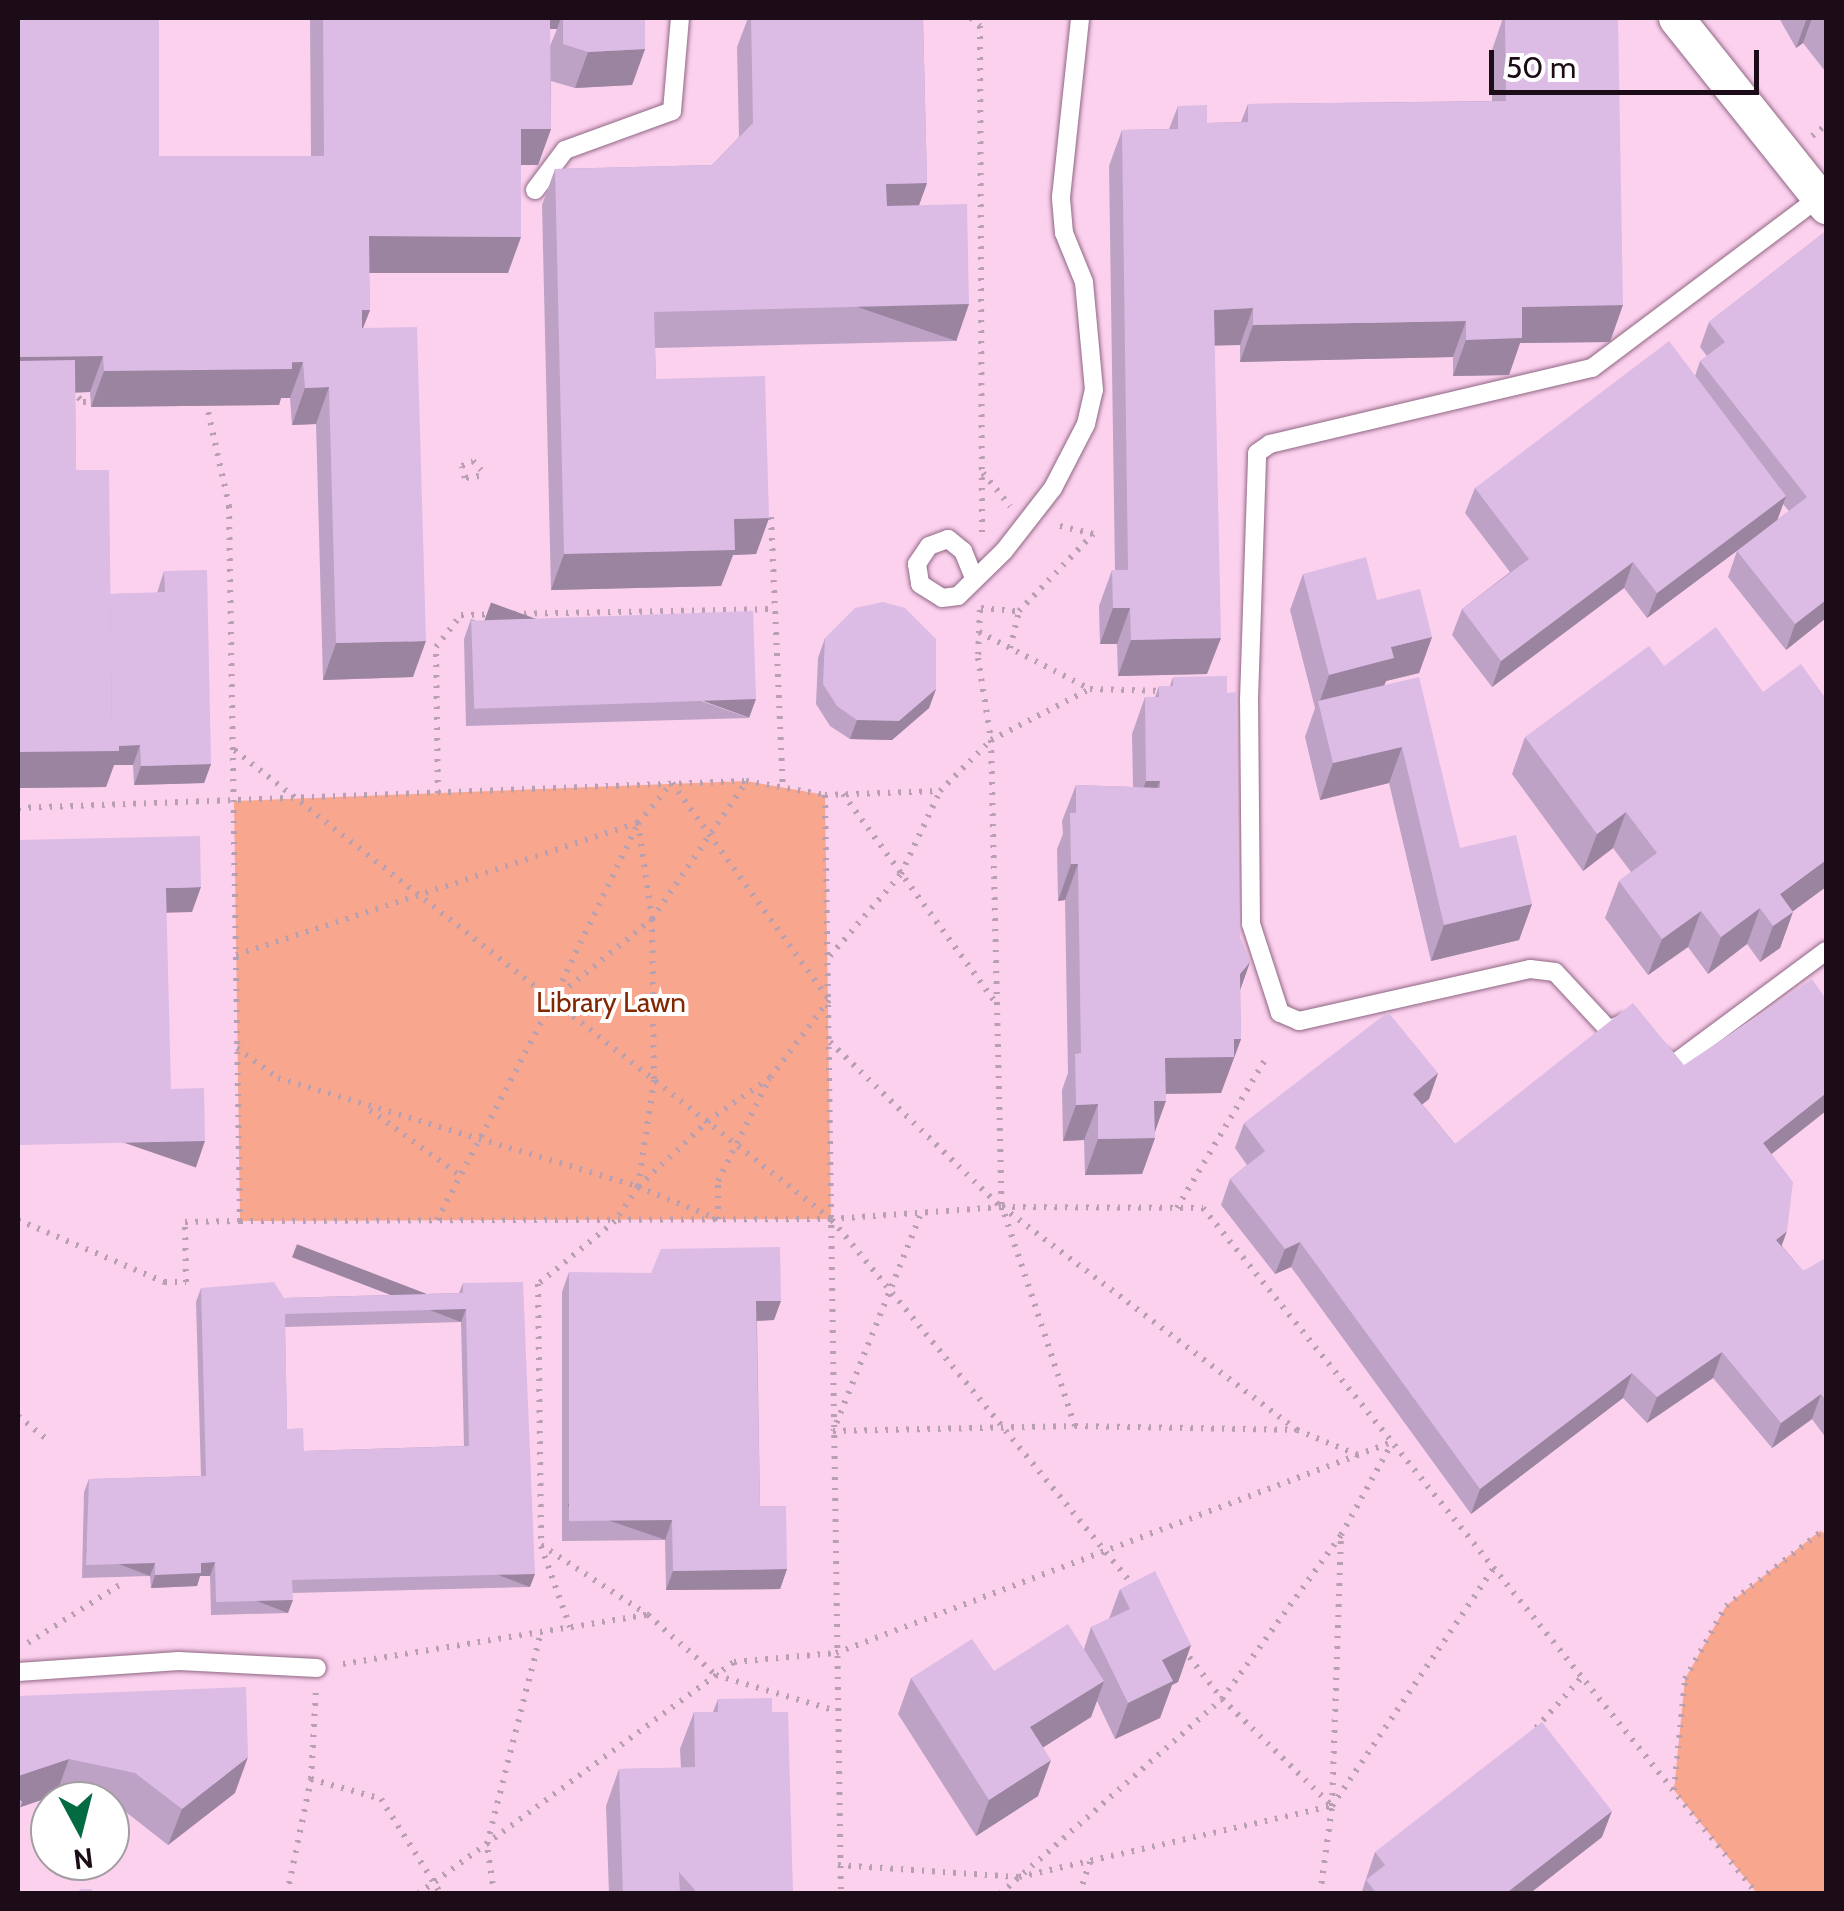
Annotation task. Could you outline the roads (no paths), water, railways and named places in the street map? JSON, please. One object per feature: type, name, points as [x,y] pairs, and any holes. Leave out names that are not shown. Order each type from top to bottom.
[{"type":"street","points":[[1676,18],[1823,202]]},
{"type":"lane","points":[[535,190],[565,150],[672,111],[680,18]]},
{"type":"lane","points":[[978,576],[1053,488],[1086,424],[1094,390],[1084,282],[1064,234],[1061,197],[1080,18]]},
{"type":"lane","points":[[1823,202],[1592,368],[1270,444],[1257,453],[1251,924],[1280,1014],[1299,1021],[1530,969],[1555,972],[1602,1036],[1630,1021],[1671,1066],[1826,952]]},
{"type":"lane","points":[[18,1672],[179,1661],[317,1668]]},
{"type":"park label","name":"Library Lawn","points":[[611,1002]]}]
